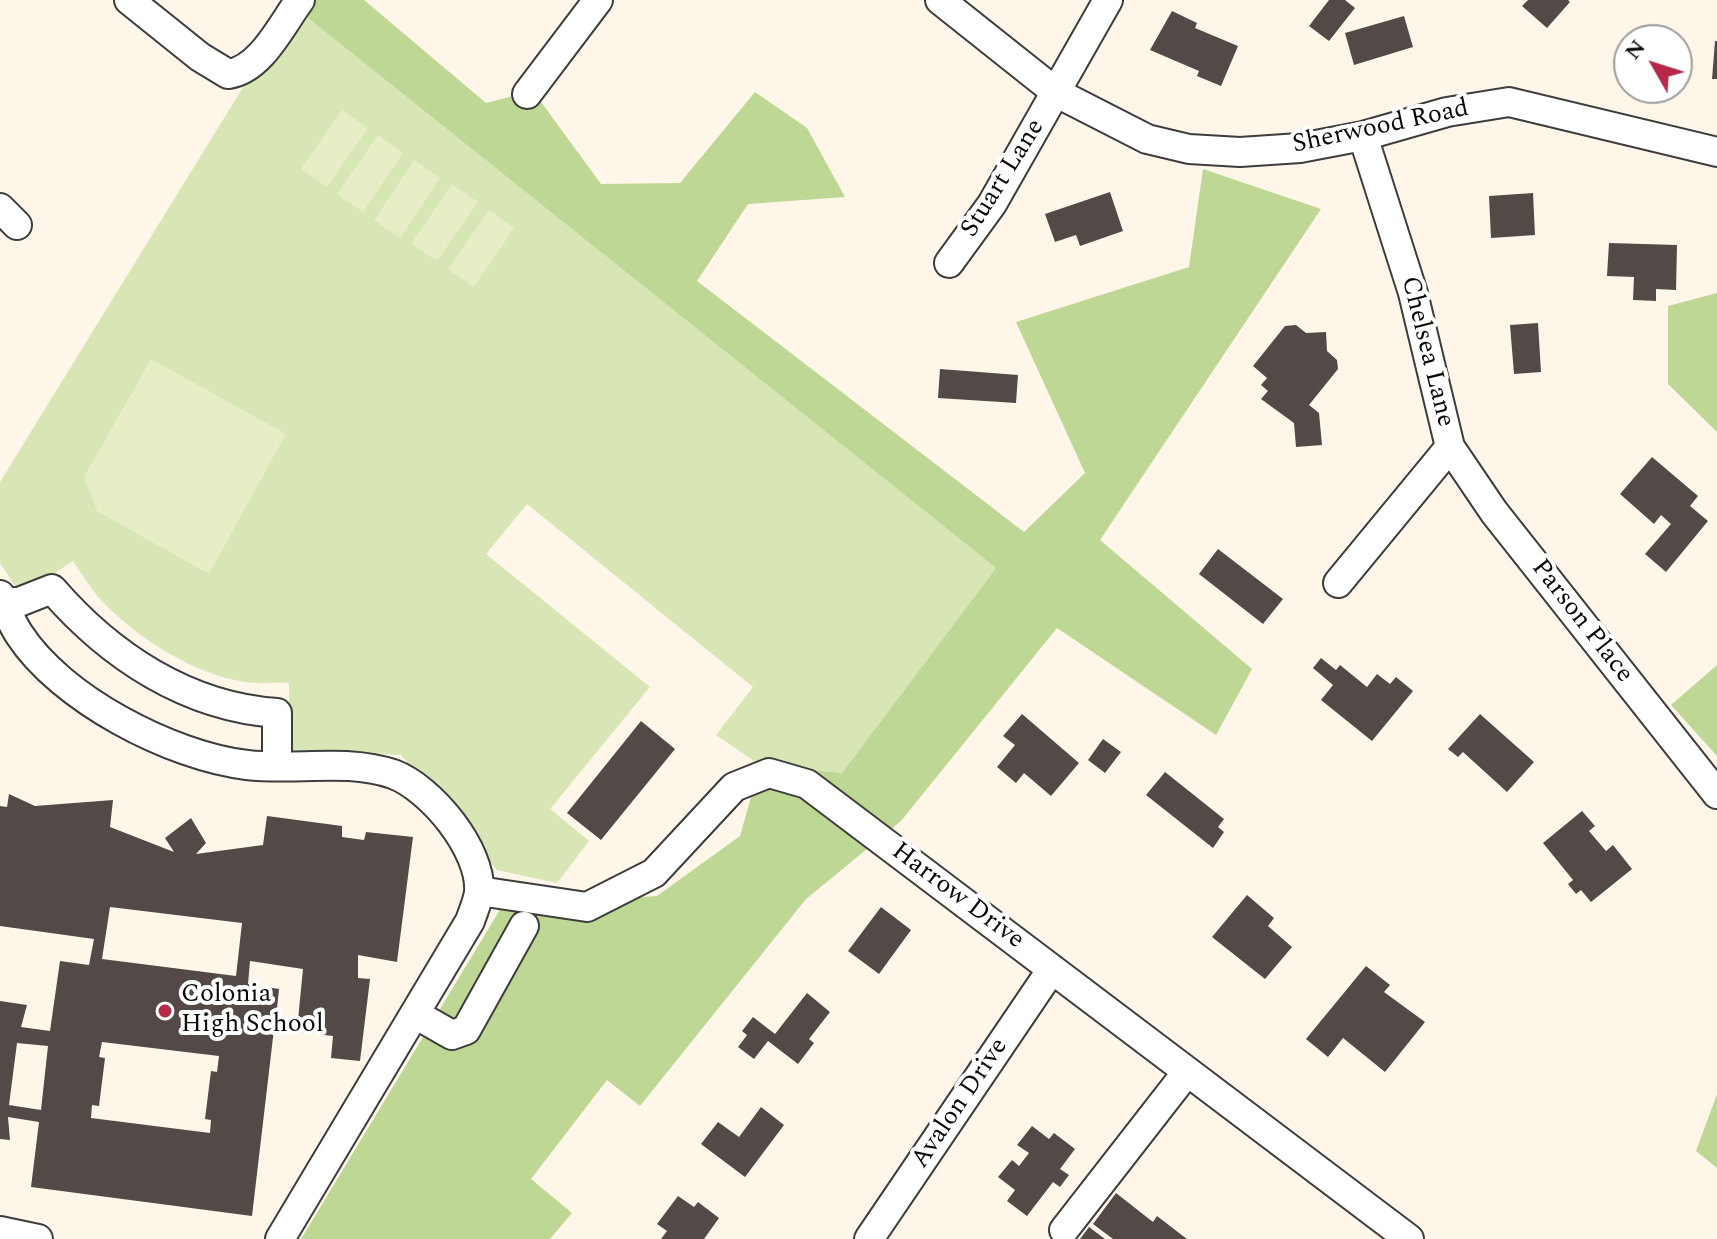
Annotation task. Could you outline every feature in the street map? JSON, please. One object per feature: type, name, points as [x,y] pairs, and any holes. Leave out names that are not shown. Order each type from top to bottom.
[{"type":"street","points":[[129,0],[200,57],[228,74],[246,68],[300,0]]},
{"type":"street","points":[[527,94],[598,0]]},
{"type":"street","name":"Sherwood Road","points":[[940,0],[1057,93],[1147,139],[1189,149],[1240,152],[1300,148],[1363,136],[1447,112],[1509,102],[1717,152]]},
{"type":"street","name":"Stuart Lane","points":[[949,263],[992,204],[1108,0]]},
{"type":"street","name":"Chelsea Lane","points":[[1338,583],[1450,447],[1413,293],[1363,136]]},
{"type":"street","name":"Parson Place","points":[[1450,447],[1494,512],[1717,794]]},
{"type":"street","points":[[277,766],[277,713],[225,702],[147,673],[86,628],[52,589],[19,602],[1,602],[19,635],[45,663],[111,714],[185,748],[244,764],[277,766],[356,766],[395,775],[432,799],[461,833],[479,891],[470,921],[280,1239]]},
{"type":"street","name":"Harrow Drive","points":[[479,891],[587,907],[654,873],[734,787],[769,773],[807,784],[1409,1239]]},
{"type":"street","points":[[415,1014],[452,1035],[466,1030],[524,926]]},
{"type":"street","name":"Avalon Drive","points":[[869,1239],[1052,969]]},
{"type":"street","points":[[1064,1230],[1187,1072]]},
{"type":"street","points":[[0,1231],[38,1239]]},
{"type":"green space","points":[[298,0],[364,0],[486,103],[533,91],[601,184],[680,183],[755,92],[807,128],[845,197],[748,204],[697,281],[1024,532],[1085,473],[1016,322],[1189,267],[1203,169],[1321,209],[1100,540],[1252,669],[1216,735],[1057,628],[901,821],[806,899],[640,1106],[607,1080],[531,1179],[572,1213],[550,1239],[301,1239],[501,908],[657,896],[740,836],[760,765],[842,773],[996,568],[293,6]]},
{"type":"green space","points":[[293,6],[996,568],[842,773],[760,765],[716,735],[753,687],[527,504],[486,554],[650,687],[550,809],[589,841],[557,883],[497,870],[401,755],[290,750],[289,683],[250,683],[226,678],[206,672],[168,653],[116,615],[73,561],[21,595],[0,563],[0,482]]},
{"type":"green space","points":[[342,110],[368,128],[327,187],[301,169]]},
{"type":"green space","points":[[378,135],[403,153],[363,212],[337,194]]},
{"type":"green space","points":[[414,160],[440,178],[400,238],[374,220]]},
{"type":"green space","points":[[452,184],[478,202],[437,261],[411,244]]},
{"type":"green space","points":[[489,210],[514,228],[474,287],[448,269]]},
{"type":"green space","points":[[1717,293],[1717,432],[1668,384],[1668,306]]},
{"type":"green space","points":[[151,359],[286,434],[209,574],[97,511],[84,477]]},
{"type":"green space","points":[[1717,665],[1717,756],[1671,705]]},
{"type":"green space","points":[[1717,1094],[1717,1168],[1696,1151]]},
{"type":"building","points":[[1329,0],[1345,0],[1355,8],[1329,41],[1309,26]]},
{"type":"building","points":[[1528,0],[1570,2],[1547,28],[1522,6]]},
{"type":"building","points":[[1172,11],[1197,23],[1195,28],[1238,46],[1221,86],[1197,76],[1199,71],[1150,50]]},
{"type":"building","points":[[1404,16],[1413,47],[1354,65],[1345,33]]},
{"type":"building","points":[[1715,41],[1717,79],[1712,79]]},
{"type":"building","points":[[1110,192],[1123,231],[1080,246],[1076,235],[1055,242],[1045,214]]},
{"type":"building","points":[[1533,193],[1535,235],[1491,238],[1489,196]]},
{"type":"building","points":[[1609,243],[1677,245],[1676,290],[1656,289],[1656,301],[1633,300],[1634,277],[1607,276]]},
{"type":"building","points":[[1538,323],[1541,372],[1514,374],[1510,325]]},
{"type":"building","points":[[1296,325],[1306,333],[1326,332],[1327,351],[1337,360],[1338,369],[1309,405],[1319,413],[1322,445],[1296,447],[1294,423],[1261,399],[1268,391],[1261,385],[1267,378],[1253,366],[1285,326]]},
{"type":"building","points":[[940,369],[1018,375],[1016,403],[938,398]]},
{"type":"building","points":[[1652,457],[1698,496],[1690,506],[1708,521],[1666,572],[1645,554],[1671,524],[1661,515],[1654,524],[1620,494]]},
{"type":"building","points":[[1218,549],[1283,599],[1263,624],[1199,574]]},
{"type":"building","points":[[1321,658],[1336,670],[1340,665],[1367,687],[1377,674],[1390,684],[1396,677],[1413,691],[1372,741],[1321,700],[1333,685],[1313,668]]},
{"type":"building","points":[[1022,714],[1079,763],[1051,796],[1024,773],[1016,783],[997,767],[1015,745],[1003,736]]},
{"type":"building","points":[[1480,714],[1534,762],[1507,792],[1463,752],[1458,757],[1448,749]]},
{"type":"building","points":[[641,721],[675,749],[601,840],[567,813]]},
{"type":"building","points":[[1103,739],[1121,752],[1105,773],[1088,760]]},
{"type":"building","points":[[1165,772],[1224,819],[1218,827],[1224,832],[1213,848],[1146,795]]},
{"type":"building","name":"Colonia High School","points":[[9,794],[35,806],[113,800],[110,827],[174,852],[165,838],[191,818],[206,843],[196,854],[263,845],[267,816],[342,826],[342,837],[364,840],[366,832],[413,837],[397,962],[358,955],[358,978],[370,979],[360,1061],[331,1058],[333,1036],[274,1029],[252,1216],[31,1187],[39,1122],[8,1117],[10,1140],[0,1139],[0,1001],[27,1005],[21,1027],[50,1031],[60,961],[89,965],[94,939],[0,926],[0,806],[7,807]],"holes":[[[110,907],[242,923],[236,976],[102,959]],[[250,961],[303,969],[298,1020],[276,1018],[279,989],[248,984]],[[102,1042],[219,1056],[217,1072],[211,1071],[205,1119],[211,1120],[210,1133],[91,1118],[92,1105],[99,1106],[105,1058],[99,1057]],[[17,1043],[48,1046],[41,1110],[9,1105]]]},
{"type":"building","points":[[1582,811],[1595,826],[1589,831],[1606,851],[1613,845],[1632,869],[1591,902],[1581,890],[1576,894],[1568,884],[1573,880],[1543,843]]},
{"type":"building","points":[[1247,895],[1274,918],[1268,926],[1292,947],[1265,979],[1212,937]]},
{"type":"building","points":[[881,907],[911,930],[879,974],[848,951]]},
{"type":"building","points":[[1366,966],[1390,985],[1384,992],[1425,1022],[1385,1072],[1343,1038],[1328,1057],[1306,1039]]},
{"type":"building","points":[[807,993],[830,1012],[809,1039],[814,1043],[798,1064],[768,1041],[754,1059],[738,1047],[747,1035],[742,1031],[753,1017],[775,1034]]},
{"type":"building","points":[[761,1107],[784,1125],[745,1177],[701,1144],[718,1122],[739,1137]]},
{"type":"building","points":[[1032,1126],[1049,1139],[1054,1133],[1075,1149],[1060,1169],[1069,1175],[1060,1187],[1053,1182],[1027,1216],[1007,1201],[1015,1190],[998,1177],[1012,1160],[1019,1166],[1029,1153],[1017,1145]]},
{"type":"building","points":[[1116,1193],[1153,1222],[1157,1216],[1187,1239],[1113,1239],[1093,1224]]},
{"type":"building","points":[[678,1196],[694,1207],[698,1202],[719,1218],[704,1239],[661,1239],[667,1231],[657,1224]]},
{"type":"building","points":[[1089,1227],[1105,1239],[1080,1239]]},
{"type":"place","name":"Colonia High School","points":[[165,1011]]}]
